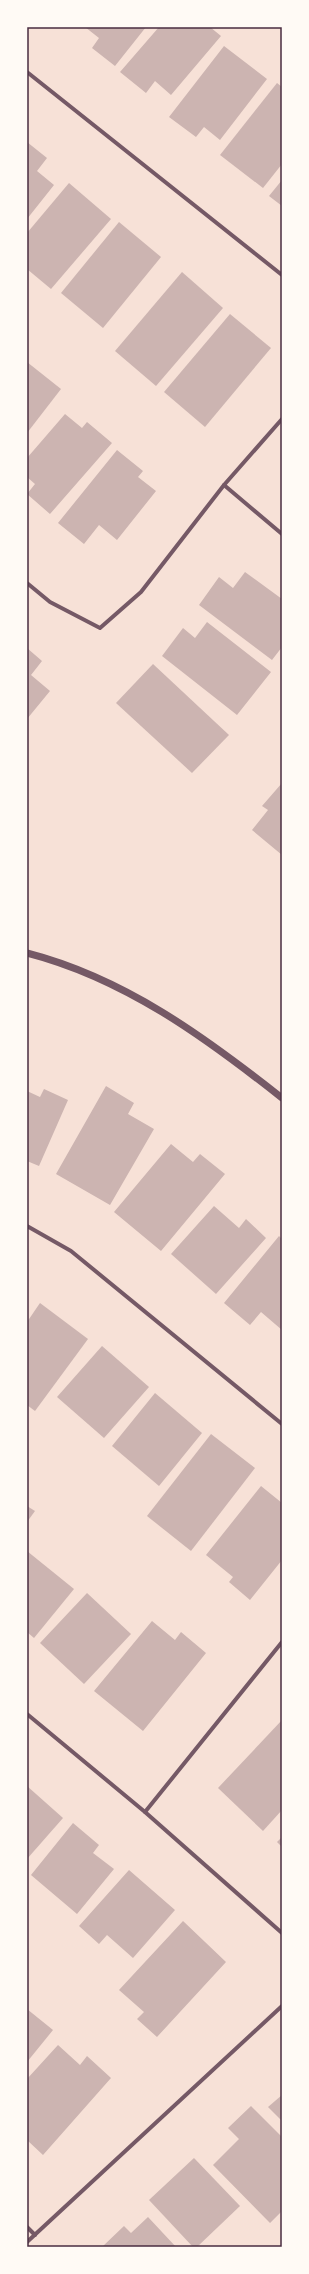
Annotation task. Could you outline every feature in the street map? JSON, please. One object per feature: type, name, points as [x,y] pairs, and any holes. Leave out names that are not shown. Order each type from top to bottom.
[{"type":"street","points":[[27,72],[282,275]]},
{"type":"street","points":[[27,583],[50,602],[100,628],[141,592],[224,485],[282,419]]},
{"type":"street","points":[[224,485],[282,534]]},
{"type":"street","points":[[27,953],[80,970],[125,990],[164,1012],[237,1063],[282,1098]]},
{"type":"street","points":[[27,1226],[71,1251],[282,1424]]},
{"type":"street","points":[[145,1812],[282,1642]]},
{"type":"street","points":[[27,1714],[145,1812],[282,1933]]},
{"type":"street","points":[[27,2242],[282,2006]]},
{"type":"street","points":[[27,2227],[35,2235]]},
{"type":"building","points":[[85,27],[146,27],[115,66],[92,48],[99,38]]},
{"type":"building","points":[[159,27],[210,27],[221,36],[171,95],[155,81],[146,93],[120,72]]},
{"type":"building","points":[[224,46],[267,79],[220,140],[204,127],[196,137],[169,117]]},
{"type":"building","points":[[277,83],[282,87],[282,164],[263,188],[220,155]]},
{"type":"building","points":[[27,142],[47,158],[37,171],[54,185],[27,219]]},
{"type":"building","points":[[282,180],[282,206],[269,196]]},
{"type":"building","points":[[69,183],[111,219],[51,289],[27,269],[27,233]]},
{"type":"building","points":[[119,222],[161,257],[103,328],[61,293]]},
{"type":"building","points":[[182,272],[223,308],[156,386],[115,351]]},
{"type":"building","points":[[230,314],[271,348],[205,427],[164,392]]},
{"type":"building","points":[[27,362],[61,389],[27,433]]},
{"type":"building","points":[[65,414],[82,428],[87,422],[112,443],[50,514],[27,494],[35,484],[27,477],[27,458]]},
{"type":"building","points":[[117,450],[143,471],[138,477],[156,491],[117,540],[99,525],[84,544],[58,523]]},
{"type":"building","points":[[245,572],[282,599],[282,647],[272,660],[199,605],[219,577],[233,588]]},
{"type":"building","points":[[207,622],[271,672],[237,715],[162,656],[183,628],[195,638]]},
{"type":"building","points":[[27,648],[42,661],[31,675],[50,691],[27,719]]},
{"type":"building","points":[[153,664],[229,735],[192,773],[116,703]]},
{"type":"building","points":[[282,783],[282,855],[252,830],[268,810],[262,806]]},
{"type":"building","points":[[106,1086],[134,1103],[128,1114],[154,1129],[110,1205],[56,1174]]},
{"type":"building","points":[[44,1089],[68,1100],[39,1166],[27,1161],[27,1091],[40,1097]]},
{"type":"building","points":[[171,1144],[193,1162],[200,1154],[225,1174],[161,1251],[114,1212]]},
{"type":"building","points":[[214,1206],[239,1228],[246,1219],[266,1238],[216,1294],[171,1254]]},
{"type":"building","points":[[279,1236],[282,1239],[282,1330],[261,1312],[250,1325],[224,1303]]},
{"type":"building","points":[[40,1303],[88,1339],[35,1411],[27,1405],[27,1322]]},
{"type":"building","points":[[102,1346],[149,1387],[104,1438],[57,1397]]},
{"type":"building","points":[[155,1393],[202,1433],[159,1486],[112,1446]]},
{"type":"building","points":[[211,1434],[255,1468],[191,1551],[147,1516]]},
{"type":"building","points":[[261,1486],[282,1503],[282,1560],[250,1600],[229,1582],[233,1577],[206,1555]]},
{"type":"building","points":[[27,1506],[35,1511],[27,1522]]},
{"type":"building","points":[[27,1551],[74,1589],[34,1638],[27,1632]]},
{"type":"building","points":[[87,1593],[131,1634],[84,1684],[40,1643]]},
{"type":"building","points":[[152,1621],[175,1640],[181,1632],[206,1653],[143,1731],[94,1691]]},
{"type":"building","points":[[282,1720],[282,1810],[263,1831],[218,1788]]},
{"type":"building","points":[[27,1786],[63,1818],[27,1859]]},
{"type":"building","points":[[73,1823],[99,1845],[93,1853],[114,1869],[77,1914],[31,1875]]},
{"type":"building","points":[[282,1837],[282,1847],[277,1842]]},
{"type":"building","points":[[129,1870],[175,1910],[133,1958],[107,1935],[99,1944],[79,1926]]},
{"type":"building","points":[[183,1921],[226,1962],[157,2037],[137,2019],[144,2012],[119,1990]]},
{"type":"building","points":[[27,2009],[53,2030],[27,2062]]},
{"type":"building","points":[[58,2045],[80,2065],[87,2056],[111,2078],[43,2155],[27,2140],[27,2079]]},
{"type":"building","points":[[282,2095],[282,2121],[268,2107]]},
{"type":"building","points":[[251,2106],[282,2137],[282,2211],[270,2223],[213,2165],[239,2139],[228,2128]]},
{"type":"building","points":[[194,2158],[240,2206],[197,2247],[193,2247],[149,2200]]},
{"type":"building","points":[[148,2217],[176,2247],[102,2247],[124,2226],[131,2233]]}]
